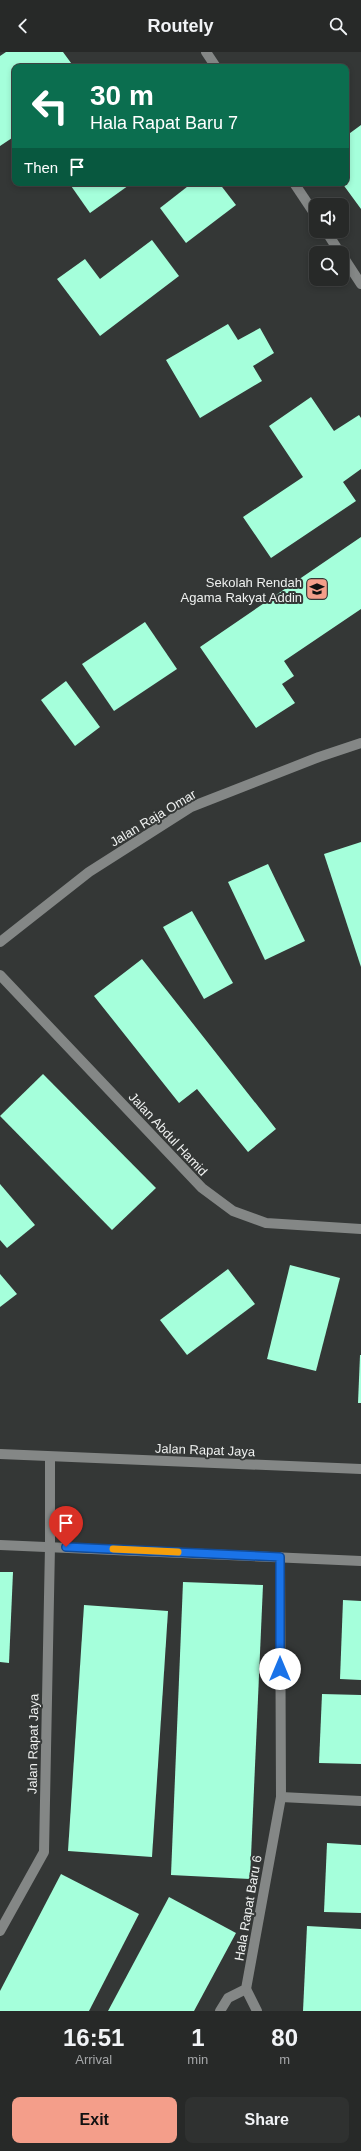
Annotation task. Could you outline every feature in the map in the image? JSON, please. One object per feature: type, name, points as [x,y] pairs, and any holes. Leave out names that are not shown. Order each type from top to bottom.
[{"type":"street","points":[[206,52],[214,64]]},
{"type":"street","points":[[296,186],[309,206]]},
{"type":"street","points":[[349,266],[361,284]]},
{"type":"street","name":"Jalan Raja Omar","points":[[0,942],[88,872],[191,807],[319,757],[361,743]]},
{"type":"street","name":"Jalan Abdul Hamid","points":[[0,975],[202,1188],[233,1211],[266,1223],[361,1229]]},
{"type":"street","name":"Jalan Rapat Jaya","points":[[0,1454],[361,1469]]},
{"type":"street","name":"Jalan Rapat Jaya","points":[[0,1931],[44,1852],[50,1546],[50,1457]]},
{"type":"street","points":[[0,1545],[50,1546],[361,1561]]},
{"type":"street","name":"Hala Rapat Baru 6","points":[[246,1989],[281,1797],[280,1557]]},
{"type":"street","points":[[281,1797],[361,1801]]},
{"type":"street","points":[[220,2011],[228,1998],[246,1989],[257,2011]]},
{"type":"building","points":[[6,52],[63,52],[72,64],[12,64],[12,138],[0,146],[0,56]]},
{"type":"building","points":[[361,125],[361,209],[344,186],[349,186],[349,134]]},
{"type":"building","points":[[71,186],[128,186],[90,213]]},
{"type":"building","points":[[188,186],[221,186],[236,205],[186,243],[160,208]]},
{"type":"building","points":[[152,240],[179,276],[100,336],[57,279],[85,259],[100,279]]},
{"type":"building","points":[[228,324],[238,340],[260,328],[274,353],[253,366],[262,381],[200,418],[166,360]]},
{"type":"building","points":[[311,397],[334,431],[359,415],[361,418],[361,469],[343,482],[356,501],[271,558],[243,517],[303,477],[269,426]]},
{"type":"building","points":[[361,537],[361,609],[284,661],[294,676],[282,684],[295,703],[256,728],[200,647]]},
{"type":"building","points":[[145,622],[177,669],[114,711],[82,664]]},
{"type":"building","points":[[66,681],[100,727],[75,746],[41,700]]},
{"type":"building","points":[[361,842],[361,967],[324,854]]},
{"type":"building","points":[[268,864],[305,941],[265,960],[228,882]]},
{"type":"building","points":[[192,911],[233,983],[204,999],[163,927]]},
{"type":"building","points":[[142,959],[276,1129],[248,1152],[197,1089],[179,1103],[94,996]]},
{"type":"building","points":[[43,1074],[156,1188],[112,1230],[0,1116]]},
{"type":"building","points":[[0,1184],[35,1225],[7,1248],[0,1240]]},
{"type":"building","points":[[290,1265],[340,1278],[316,1371],[267,1359]]},
{"type":"building","points":[[228,1269],[255,1304],[187,1355],[160,1320]]},
{"type":"building","points":[[0,1274],[17,1294],[0,1307]]},
{"type":"building","points":[[360,1355],[361,1403],[358,1403]]},
{"type":"building","points":[[0,1572],[13,1572],[9,1663],[0,1662]]},
{"type":"building","points":[[183,1582],[263,1585],[250,1879],[171,1875]]},
{"type":"building","points":[[343,1600],[361,1601],[361,1680],[340,1679]]},
{"type":"building","points":[[84,1605],[168,1611],[152,1857],[68,1851]]},
{"type":"building","points":[[322,1694],[361,1695],[361,1764],[319,1763]]},
{"type":"building","points":[[327,1843],[361,1845],[361,1913],[324,1912]]},
{"type":"building","points":[[61,1874],[139,1914],[89,2011],[0,2011],[0,1991]]},
{"type":"building","points":[[169,1897],[236,1933],[194,2011],[108,2011]]},
{"type":"building","points":[[307,1926],[361,1929],[361,2011],[303,2011]]},
{"type":"slow traffic","points":[[113,1549],[178,1552]]},
{"type":"place","name":"Sekolah Rendah Agama Rakyat Addin","points":[[317,589]]},
{"type":"route","points":[[66,1547],[280,1557],[280,1669]]}]
